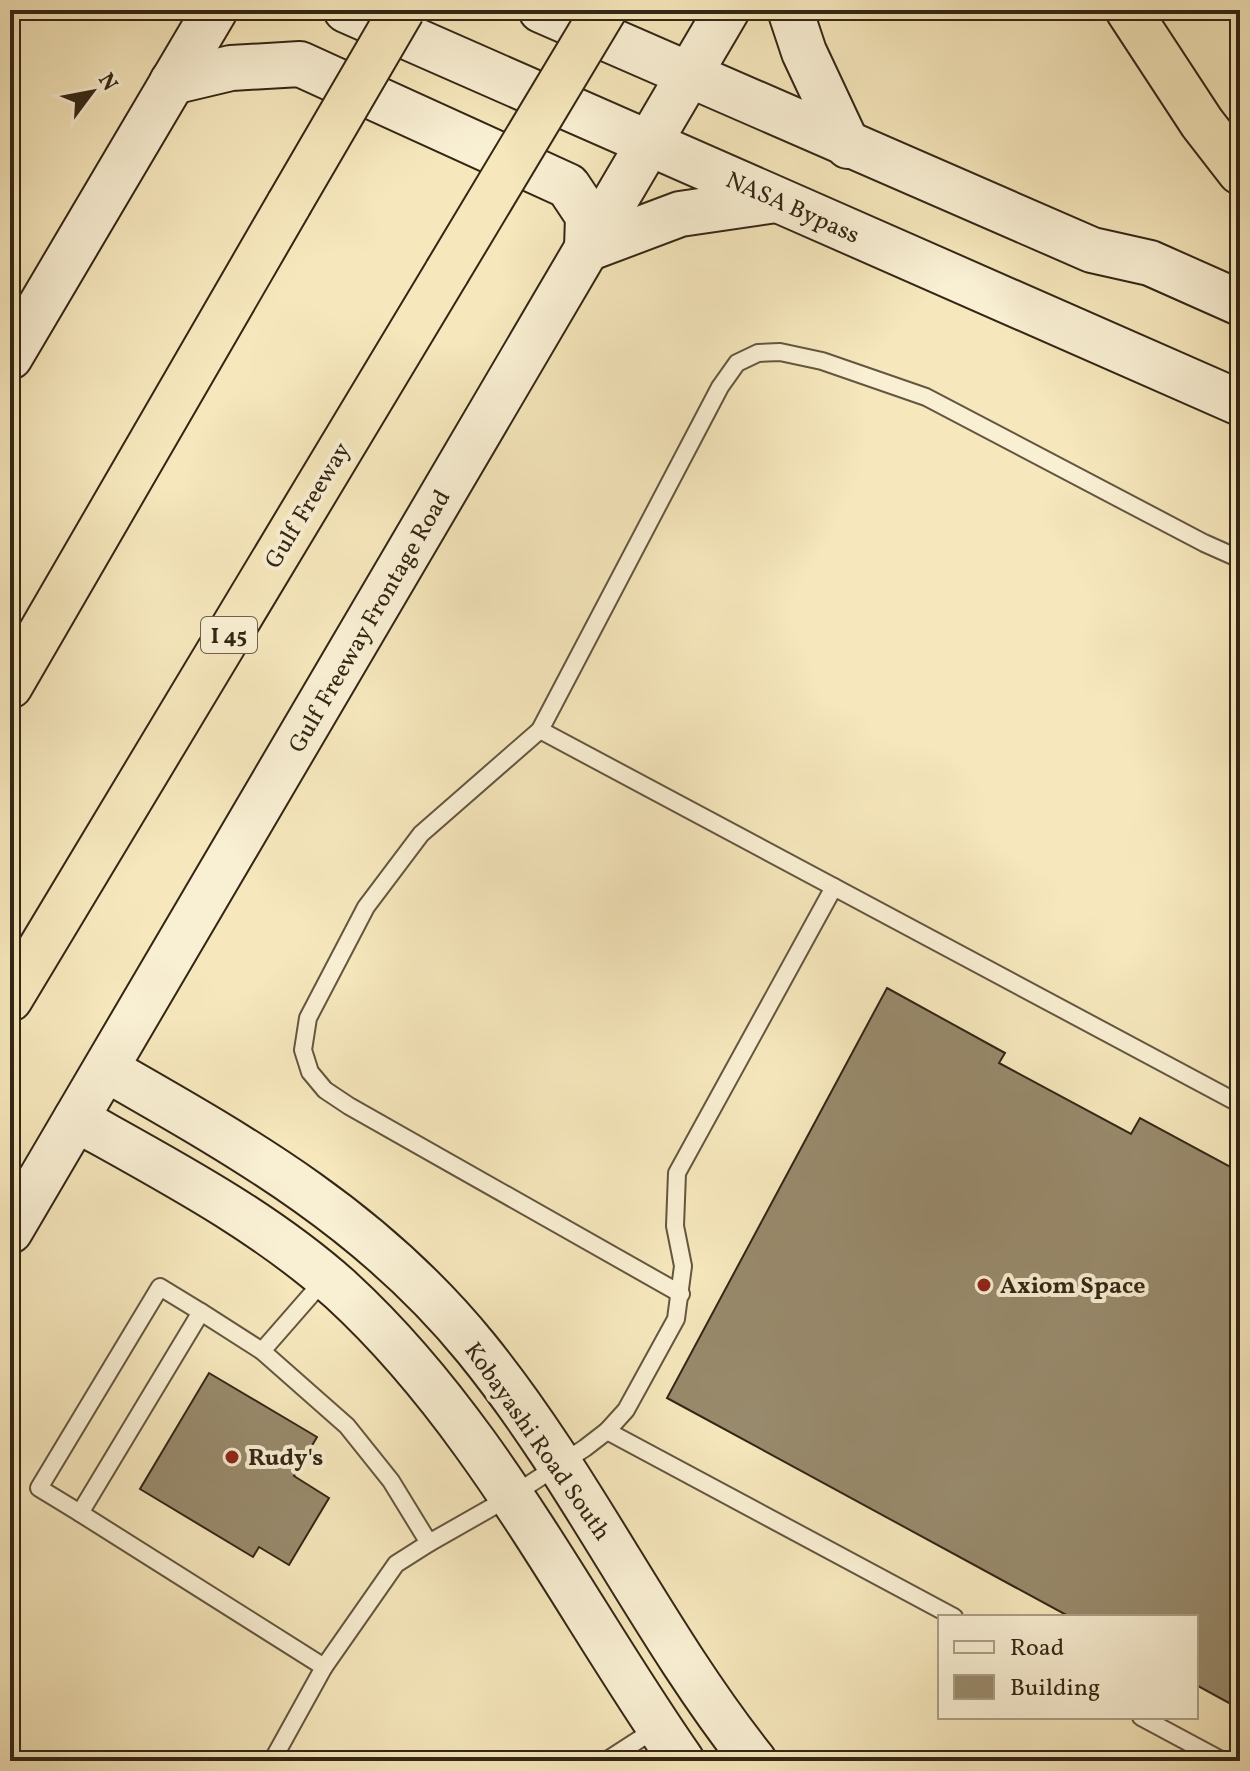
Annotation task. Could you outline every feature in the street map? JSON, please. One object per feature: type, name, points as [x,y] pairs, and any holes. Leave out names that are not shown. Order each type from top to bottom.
[{"type":"highway","points":[[10,686],[402,10]]},
{"type":"highway","name":"Gulf Freeway","points":[[10,999],[604,10]]},
{"type":"highway","points":[[1128,10],[1202,123],[1240,172]]},
{"type":"main road","points":[[10,357],[215,10]]},
{"type":"main road","name":"NASA Bypass","points":[[346,10],[1240,403]]},
{"type":"main road","points":[[541,10],[1092,250],[1150,263],[1240,303]]},
{"type":"main road","name":"Gulf Freeway Frontage Road","points":[[10,1231],[727,10]]},
{"type":"main road","points":[[790,10],[804,52],[848,146]]},
{"type":"main road","points":[[172,82],[231,68],[300,64],[568,186],[588,216],[587,249],[680,214],[776,200]]},
{"type":"main road","name":"Kobayashi Road South","points":[[106,1069],[260,1159],[320,1199],[377,1245],[429,1295],[476,1348],[559,1465],[706,1694],[754,1761]]},
{"type":"main road","points":[[76,1119],[229,1208],[285,1246],[387,1335],[431,1385],[510,1497],[670,1744]]},
{"type":"lane","points":[[681,1294],[349,1106],[325,1090],[310,1072],[303,1050],[308,1018],[366,907],[421,834],[540,730],[720,387],[737,363],[758,353],[780,352],[822,361],[926,397],[1240,559]]},
{"type":"lane","points":[[540,730],[1240,1104]]},
{"type":"lane","points":[[272,1761],[324,1667],[396,1564],[559,1465],[607,1431],[626,1410],[676,1319],[683,1266],[675,1226],[677,1173],[834,887]]},
{"type":"lane","points":[[262,1351],[325,1278]]},
{"type":"lane","points":[[324,1667],[39,1488],[160,1287],[262,1351],[347,1426],[391,1481],[429,1543]]},
{"type":"lane","points":[[80,1513],[201,1312]]},
{"type":"lane","points":[[607,1431],[950,1615]]},
{"type":"lane","points":[[1145,1719],[1223,1761]]},
{"type":"lane","points":[[606,1761],[670,1744]]},
{"type":"building","name":"Axiom Space","points":[[887,988],[1005,1053],[999,1063],[1131,1134],[1140,1118],[1240,1172],[1240,1709],[1198,1686],[1198,1615],[1066,1615],[667,1398]]},
{"type":"building","name":"Rudy's","points":[[209,1373],[317,1437],[294,1476],[329,1498],[289,1565],[259,1547],[253,1557],[140,1489]]},
{"type":"place","name":"Axiom Space","points":[[984,1285]]},
{"type":"place","name":"Rudy's","points":[[232,1457]]}]
